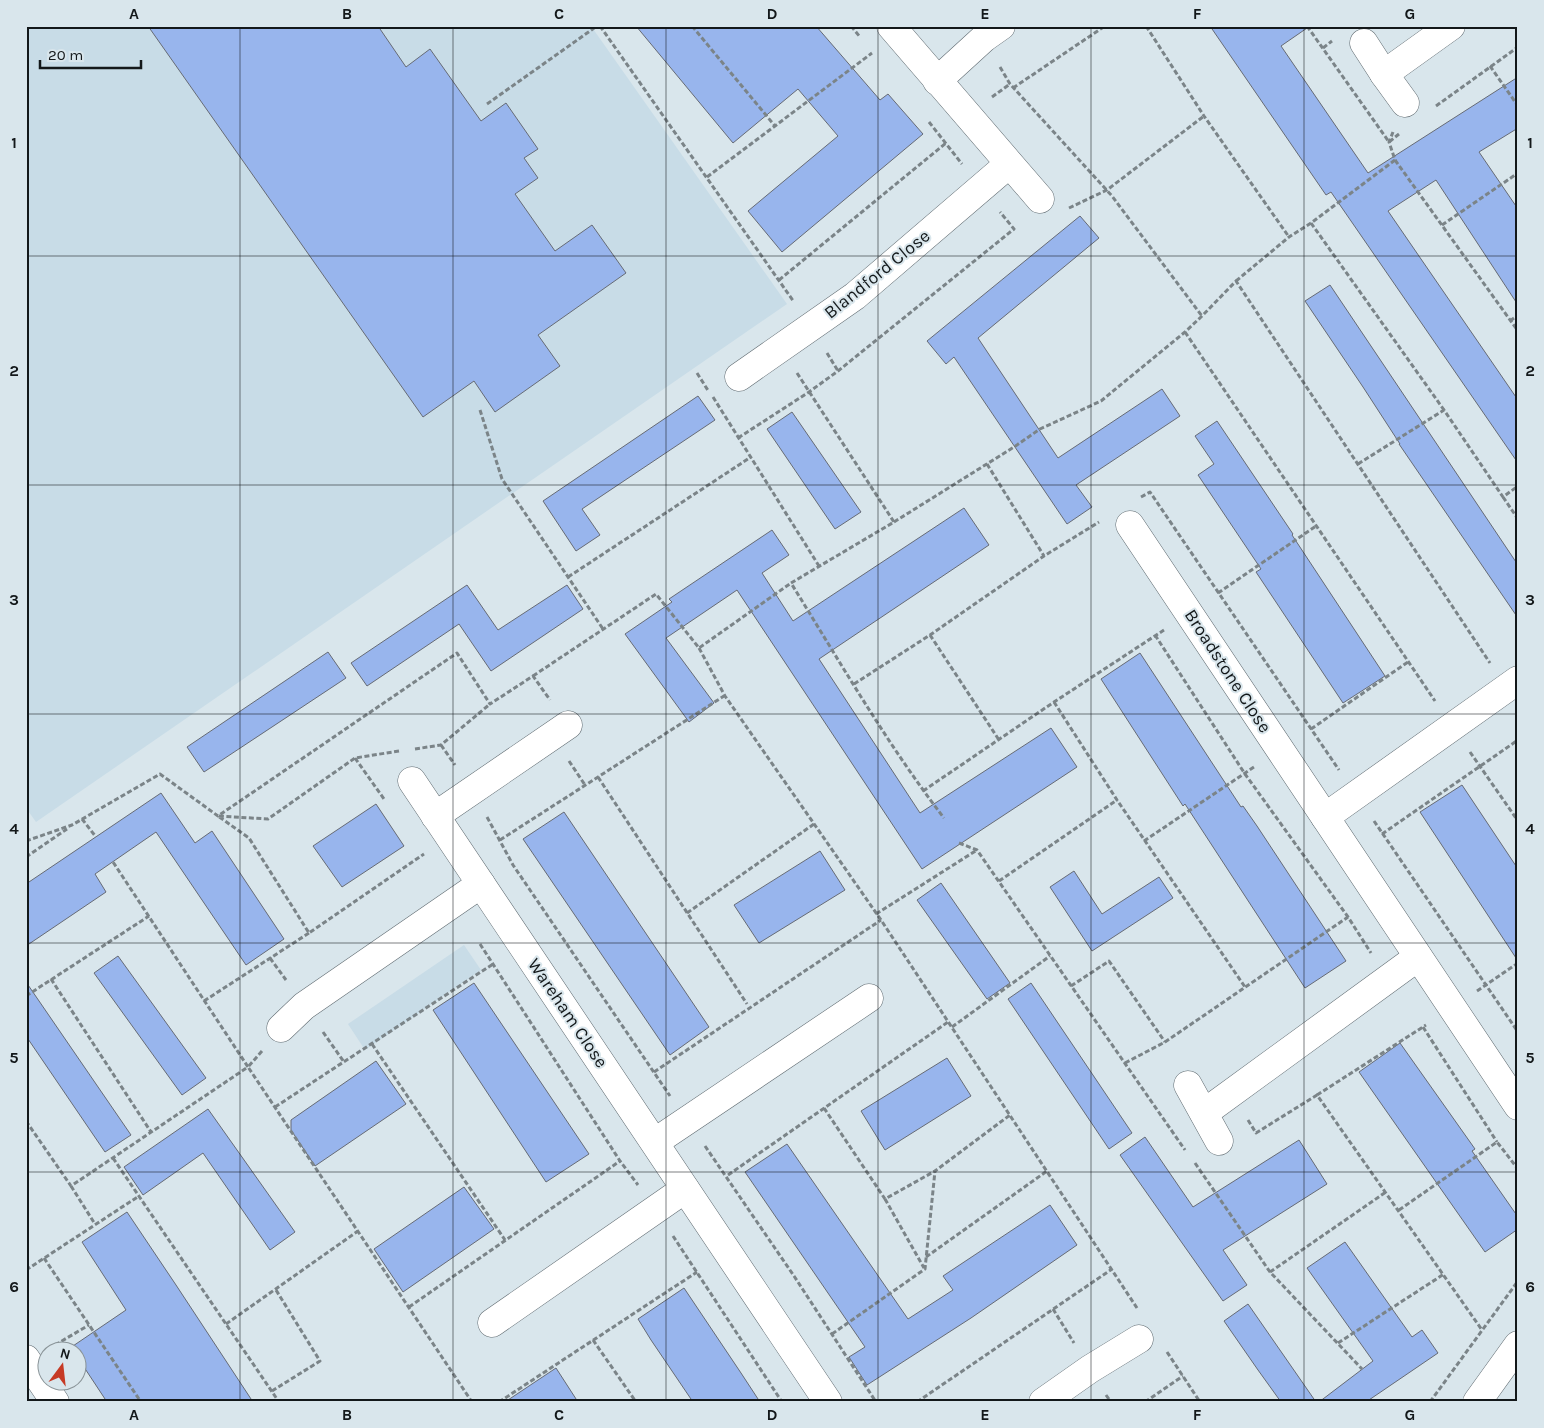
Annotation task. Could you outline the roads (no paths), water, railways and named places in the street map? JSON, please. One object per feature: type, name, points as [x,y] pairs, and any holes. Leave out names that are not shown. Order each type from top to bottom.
[{"type":"street","points":[[1384,74],[1451,26]]},
{"type":"street","points":[[894,30],[1040,199]]},
{"type":"street","points":[[937,81],[992,32]]},
{"type":"street","points":[[1364,43],[1405,103]]},
{"type":"street","name":"Blandford Close","points":[[738,377],[855,296],[1009,164]]},
{"type":"street","name":"Broadstone Close","points":[[1132,513],[1191,615],[1518,1106]]},
{"type":"street","points":[[1325,817],[1512,684]]},
{"type":"street","points":[[435,816],[568,725]]},
{"type":"street","name":"Wareham Close","points":[[412,781],[828,1402]]},
{"type":"street","points":[[281,1028],[304,1006],[481,884]]},
{"type":"street","points":[[1204,1113],[1418,957]]},
{"type":"street","points":[[654,1142],[869,998]]},
{"type":"street","points":[[1188,1085],[1219,1141]]},
{"type":"street","points":[[492,1323],[685,1188]]},
{"type":"street","points":[[1043,1402],[1145,1334]]},
{"type":"street","points":[[1477,1402],[1518,1345]]},
{"type":"street","points":[[27,1360],[55,1402]]}]
